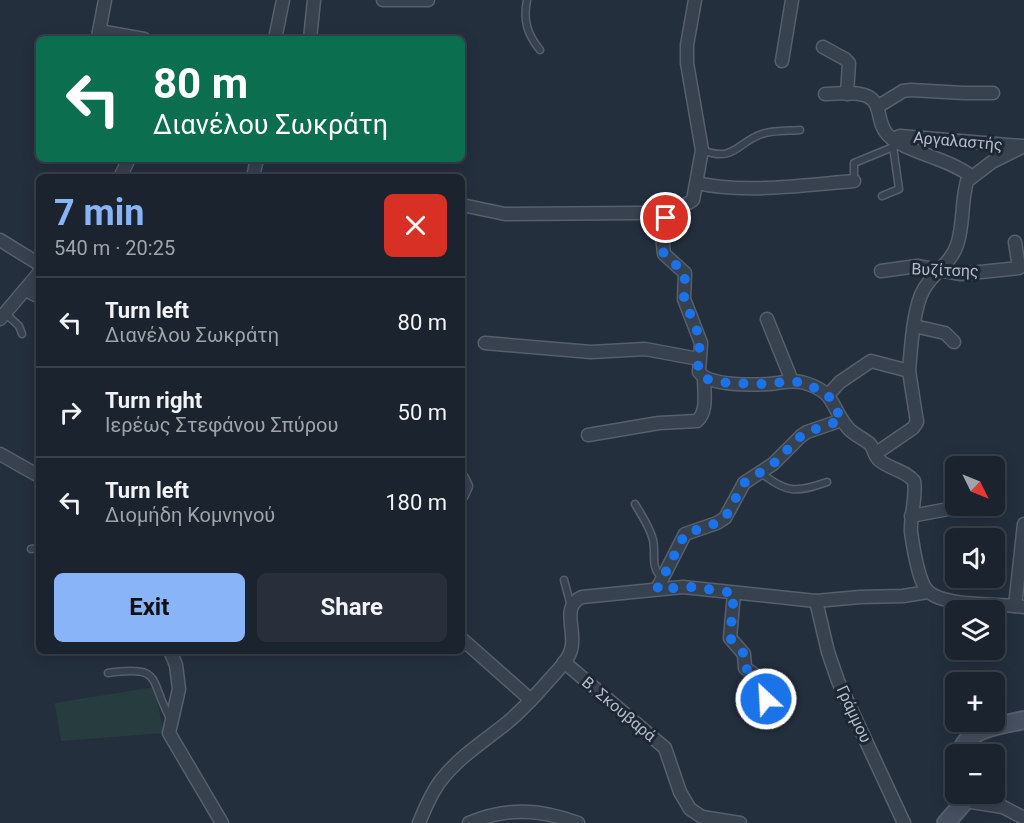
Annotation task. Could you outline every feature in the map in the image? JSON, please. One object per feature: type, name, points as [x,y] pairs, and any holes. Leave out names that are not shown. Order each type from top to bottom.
[{"type":"main road","points":[[964,744],[972,736],[990,728],[1024,720]]},
{"type":"main road","points":[[946,823],[961,804]]},
{"type":"street","points":[[98,35],[105,0]]},
{"type":"street","points":[[276,36],[283,0]]},
{"type":"street","points":[[310,36],[314,0]]},
{"type":"street","points":[[383,0],[428,0]]},
{"type":"street","points":[[695,0],[687,45],[687,63],[702,150],[697,183],[691,202],[666,218],[661,232],[664,254],[685,273],[684,299],[700,338],[699,372],[704,378],[713,381],[753,384],[792,381],[815,387],[828,395],[842,420],[855,434],[870,444],[882,462],[906,474],[914,481],[911,516],[916,558],[924,586],[928,592],[938,597],[962,603],[1020,606],[1024,524]]},
{"type":"street","points":[[782,61],[792,0]]},
{"type":"street","points":[[823,47],[845,58],[849,63],[848,94]]},
{"type":"street","points":[[877,107],[903,91],[911,90],[993,93]]},
{"type":"street","points":[[825,94],[864,95],[873,99],[882,126],[893,143],[942,159],[971,177]]},
{"type":"street","name":"Αργαλαστής","points":[[893,143],[900,136],[1024,146]]},
{"type":"street","points":[[875,454],[913,428],[917,422],[909,370],[919,297],[957,246],[962,225],[966,184],[971,177],[992,162],[1024,146]]},
{"type":"street","points":[[697,183],[713,187],[768,187],[854,181]]},
{"type":"street","points":[[465,206],[506,214],[650,213],[666,218]]},
{"type":"street","points":[[0,240],[36,262]]},
{"type":"street","name":"Βυζίτσης","points":[[881,271],[917,266],[961,274],[1018,268],[1015,242]]},
{"type":"street","points":[[3,316],[36,277]]},
{"type":"street","points":[[26,290],[36,295]]},
{"type":"street","points":[[767,318],[792,381]]},
{"type":"street","points":[[914,326],[945,333],[954,342]]},
{"type":"street","points":[[485,343],[591,352],[645,350],[699,359]]},
{"type":"street","points":[[828,395],[840,382],[871,361],[909,370]]},
{"type":"street","points":[[588,435],[658,423],[697,421],[702,417],[704,411],[704,378]]},
{"type":"street","points":[[660,583],[682,537],[691,531],[717,523],[725,518],[744,483],[773,464],[807,432],[842,420]]},
{"type":"street","points":[[0,454],[36,474]]},
{"type":"street","points":[[911,516],[945,510]]},
{"type":"street","points":[[419,823],[433,793],[445,776],[531,700],[564,662],[573,643],[571,606],[576,599],[660,583],[816,601],[903,596],[928,592]]},
{"type":"street","points":[[734,593],[730,638],[744,654],[745,668],[764,680],[768,717]]},
{"type":"street","name":"Γράμμου","points":[[816,601],[828,652],[838,681],[904,823]]},
{"type":"street","points":[[465,642],[531,700]]},
{"type":"street","points":[[171,654],[178,675],[178,689],[168,729],[170,737],[222,823]]},
{"type":"street","name":"Β. Σκουβαρά","points":[[564,662],[665,748],[680,792],[690,809],[702,818],[740,823]]},
{"type":"street","points":[[992,804],[1024,818]]},
{"type":"street","points":[[469,823],[514,811],[549,814],[578,823]]},
{"type":"lane","points":[[527,0],[524,18],[529,33],[540,50]]},
{"type":"lane","points":[[702,150],[718,154],[727,153],[761,134],[800,130]]},
{"type":"lane","points":[[882,196],[899,189],[893,143]]},
{"type":"lane","name":"Αργαλαστής","points":[[854,181],[854,163],[893,143]]},
{"type":"lane","points":[[3,316],[19,326],[22,334]]},
{"type":"lane","points":[[760,472],[773,483],[795,490],[805,490],[827,482]]},
{"type":"lane","points":[[635,504],[650,530],[654,543],[655,567],[660,583]]},
{"type":"lane","points":[[31,549],[36,548]]},
{"type":"lane","points":[[564,580],[571,606]]},
{"type":"lane","points":[[108,673],[136,670],[145,671],[152,676],[162,704],[171,720]]},
{"type":"green space","points":[[154,687],[164,733],[61,741],[55,703]]},
{"type":"route","points":[[666,218],[661,227],[664,254],[680,266],[685,273],[684,299],[700,338],[698,368],[701,375],[709,380],[728,383],[767,384],[799,381],[828,395],[834,402],[842,420],[816,428],[801,436],[780,459],[744,483],[725,518],[685,534],[657,589],[693,587],[734,593],[730,640],[744,654],[745,668],[764,680],[766,699]]}]
